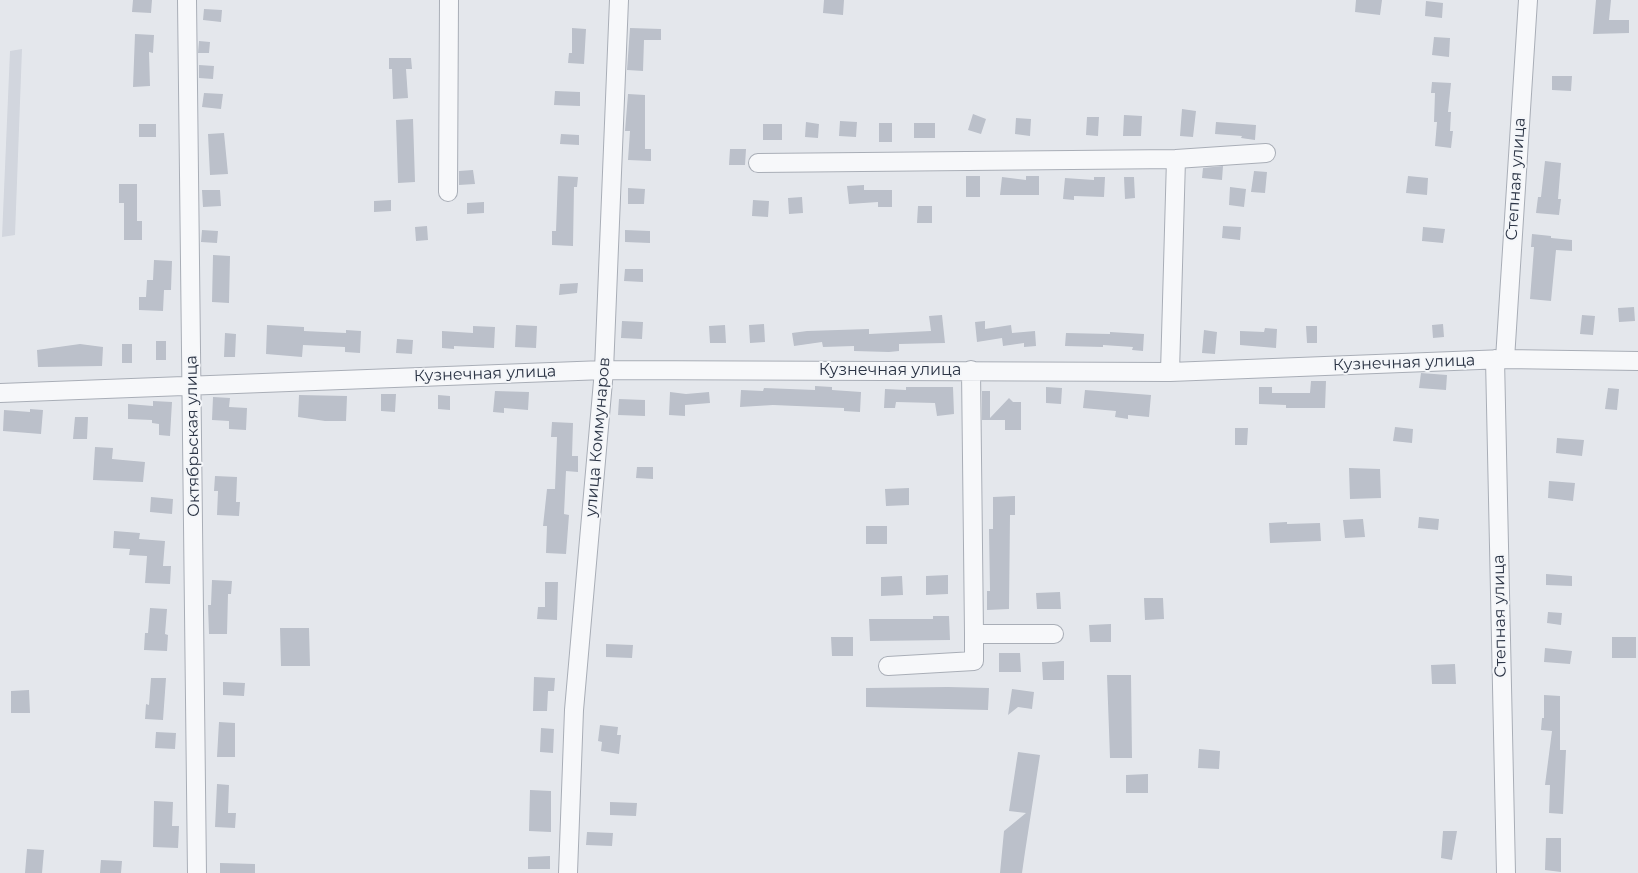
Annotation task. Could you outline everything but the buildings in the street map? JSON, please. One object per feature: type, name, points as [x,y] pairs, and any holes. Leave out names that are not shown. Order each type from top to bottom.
[{"type":"street","name":"Октябрьская улица","points":[[187,0],[193,385],[197,873]]},
{"type":"street","points":[[448,192],[450,0]]},
{"type":"street","name":"улица Коммунаров","points":[[568,873],[574,710],[604,370],[619,0]]},
{"type":"street","name":"Степная улица","points":[[1506,873],[1500,359],[1528,0]]},
{"type":"street","points":[[758,163],[1176,159],[1266,153]]},
{"type":"street","points":[[1170,372],[1176,159]]},
{"type":"street","name":"Кузнечная улица","points":[[0,393],[604,370],[1170,372],[1500,359],[1638,361]]},
{"type":"street","name":"Кузнечная улица","points":[[888,666],[974,661],[971,370]]},
{"type":"street","points":[[974,634],[1054,634]]},
{"type":"shaded area","points":[[22,49],[15,235],[2,237],[10,51]]}]
